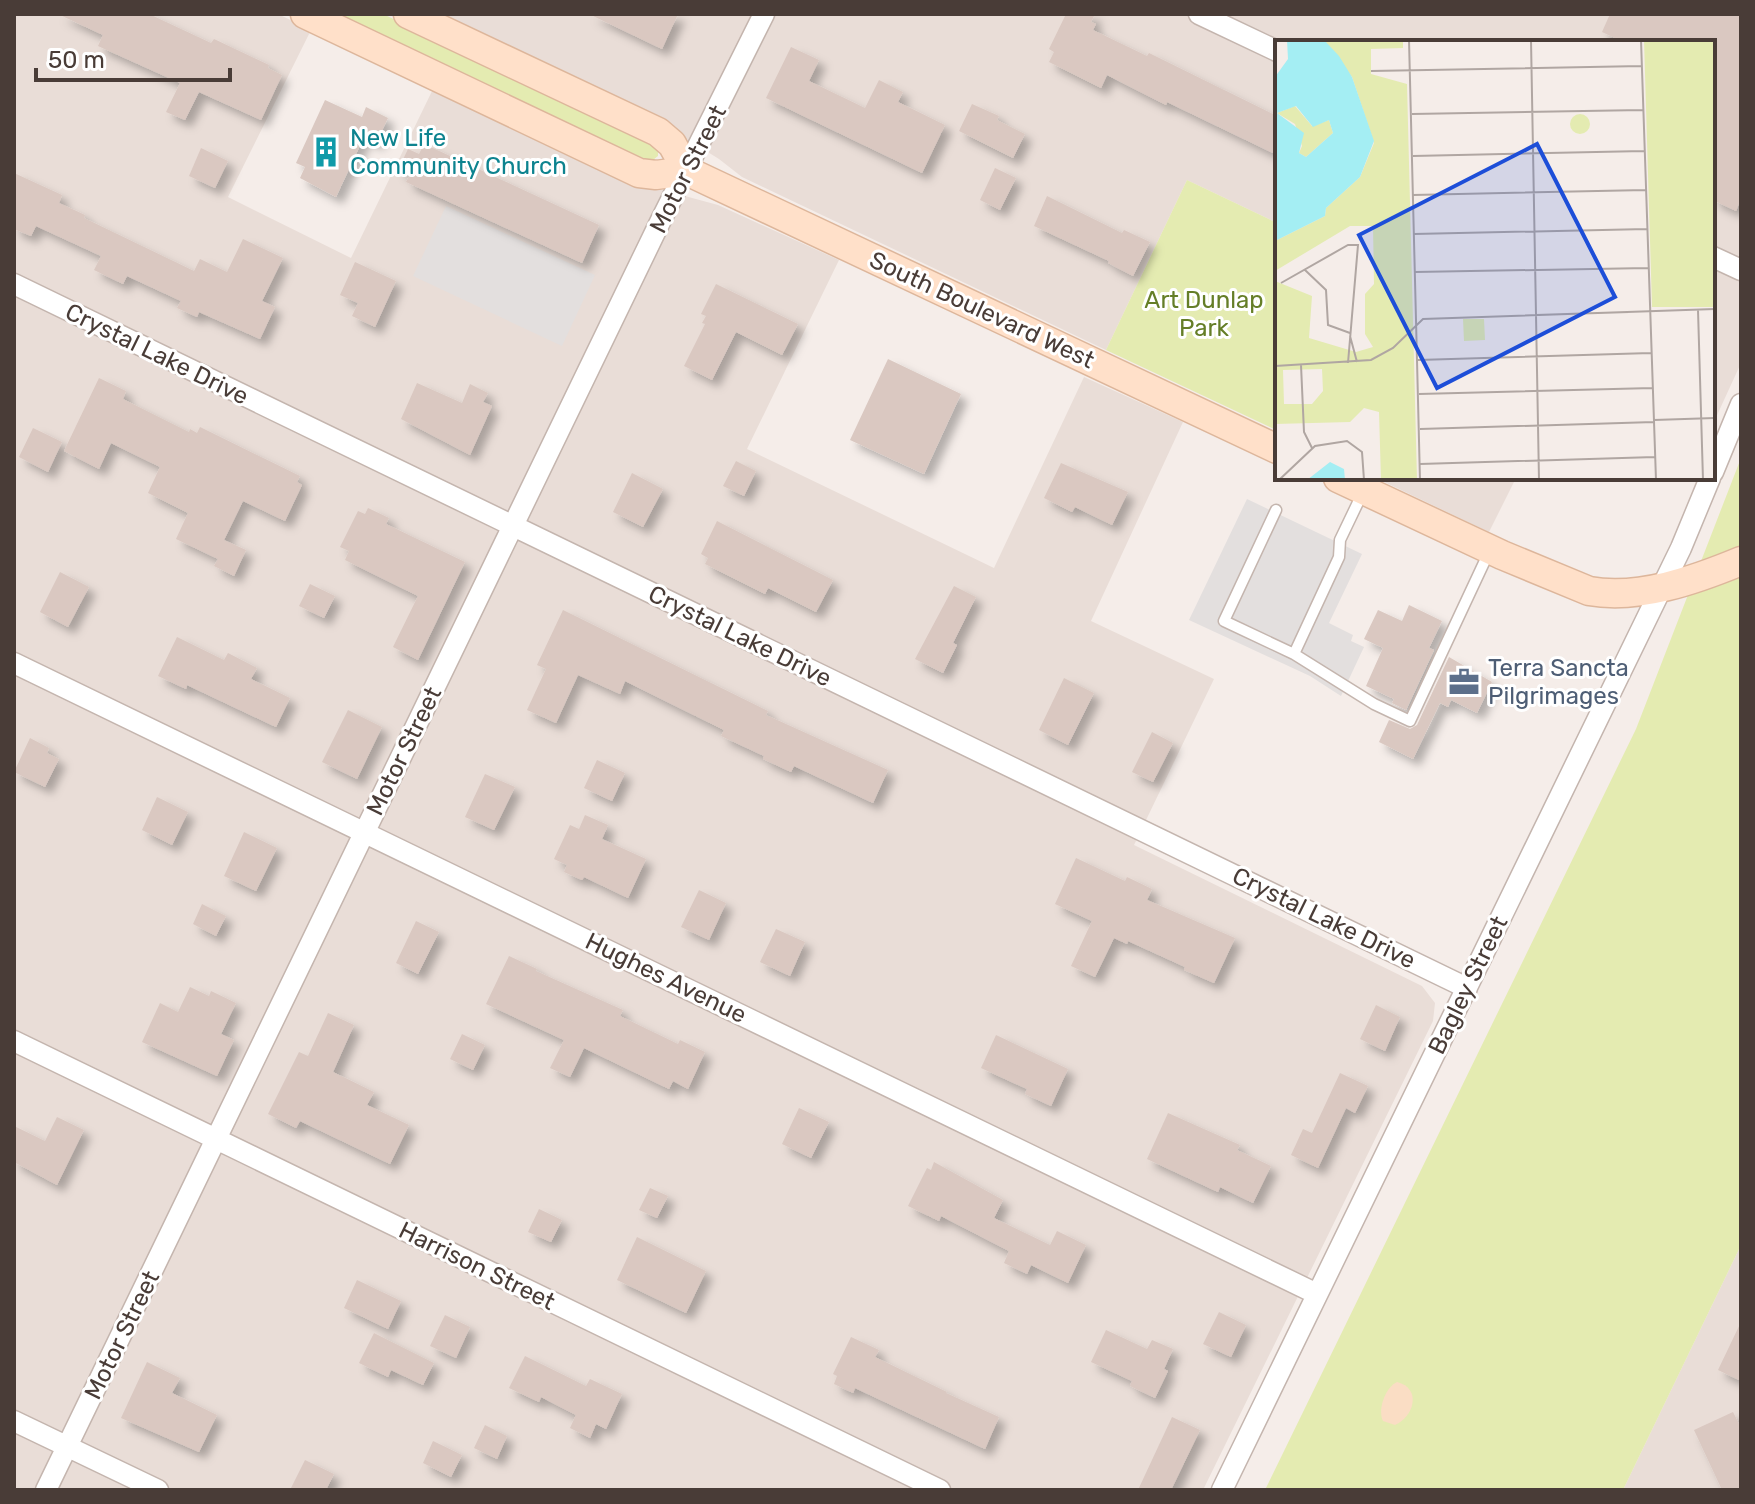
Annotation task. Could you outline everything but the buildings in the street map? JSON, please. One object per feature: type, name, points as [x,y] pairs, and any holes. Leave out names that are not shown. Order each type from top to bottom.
[{"type":"street","name":"South Boulevard West","points":[[305,14],[639,173],[656,175],[687,171],[1275,448]]},
{"type":"street","points":[[408,14],[658,132],[672,144],[687,171]]},
{"type":"street","name":"Motor Street","points":[[46,1490],[764,14]]},
{"type":"street","points":[[1199,14],[1275,50]]},
{"type":"street","points":[[1715,258],[1741,270]]},
{"type":"street","name":"Crystal Lake Drive","points":[[14,284],[1467,988]]},
{"type":"street","points":[[1715,467],[1741,404]]},
{"type":"street","points":[[1342,480],[1490,550],[1589,591],[1617,593],[1662,586],[1708,575],[1741,561]]},
{"type":"street","name":"Bagley Street","points":[[1222,1490],[1662,586],[1709,480]]},
{"type":"street","name":"Hughes Avenue","points":[[14,663],[1317,1294]]},
{"type":"street","name":"Harrison Street","points":[[14,1041],[940,1490]]},
{"type":"street","points":[[14,1421],[158,1490]]},
{"type":"lane","points":[[1294,654],[1339,557],[1340,540],[1364,490]]},
{"type":"lane","points":[[1276,510],[1224,621],[1294,654],[1374,704],[1410,721],[1490,550]]},
{"type":"shaded area","points":[[14,14],[278,14],[311,30],[228,197],[351,258],[434,87],[637,183],[718,205],[839,260],[747,449],[994,568],[1084,377],[1183,422],[1091,621],[1214,679],[1134,845],[1422,986],[1435,1003],[1433,1021],[1203,1490],[14,1490]]},
{"type":"shaded area","points":[[437,14],[1741,14],[1741,363],[1715,420],[1715,40],[1275,40],[1275,222],[1187,180],[1106,350],[742,177],[659,122]]},
{"type":"shaded area","points":[[446,206],[595,275],[562,346],[413,276]]},
{"type":"shaded area","points":[[1380,480],[1515,480],[1489,532]]},
{"type":"shaded area","points":[[1247,499],[1362,554],[1329,623],[1353,635],[1351,641],[1364,647],[1341,696],[1310,676],[1189,620]]},
{"type":"shaded area","points":[[1741,1245],[1741,1490],[1623,1490]]},
{"type":"green space","points":[[331,14],[383,14],[651,141],[658,146],[658,156],[649,163]]},
{"type":"green space","name":"Art Dunlap Park","points":[[1187,180],[1275,222],[1274,429],[1106,350]]},
{"type":"green space","points":[[1741,458],[1741,1245],[1623,1490],[1265,1490],[1636,729]]},
{"type":"sand","points":[[1397,1382],[1410,1390],[1412,1403],[1407,1416],[1395,1425],[1383,1421],[1381,1411],[1386,1393]]},
{"type":"place","name":"New Life Community Church","points":[[326,152]]},
{"type":"place","name":"Terra Sancta Pilgrimages","points":[[1464,682]]}]
